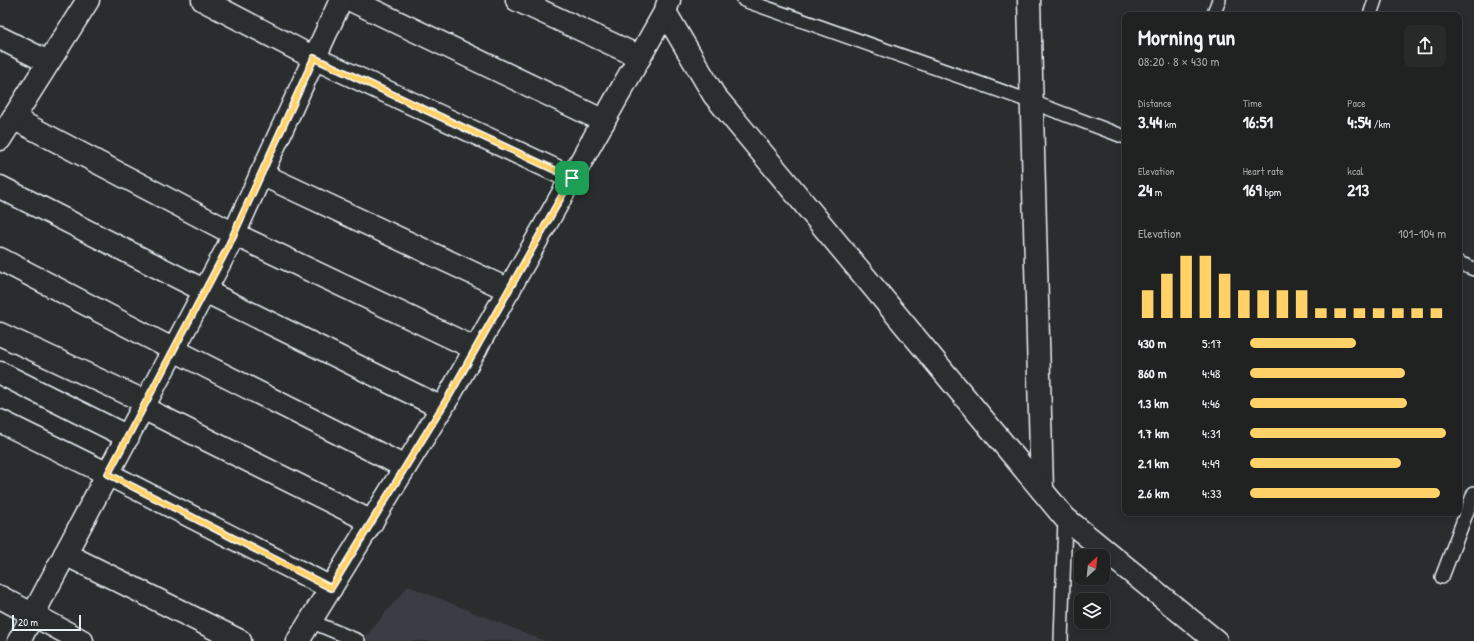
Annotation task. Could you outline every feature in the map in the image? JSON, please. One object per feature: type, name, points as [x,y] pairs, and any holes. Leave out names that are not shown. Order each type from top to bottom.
[{"type":"street","points":[[0,139],[88,0]]},
{"type":"street","points":[[203,0],[314,58],[572,178]]},
{"type":"street","points":[[19,641],[234,234],[341,0]]},
{"type":"street","points":[[351,0],[604,121]]},
{"type":"street","points":[[517,0],[640,57]]},
{"type":"street","points":[[1029,0],[1042,490]]},
{"type":"street","points":[[298,641],[442,408],[640,57],[667,6]]},
{"type":"street","points":[[667,6],[714,95],[1065,518],[1216,641]]},
{"type":"street","points":[[0,38],[48,62]]},
{"type":"street","points":[[12,118],[234,234],[476,349]]},
{"type":"street","points":[[261,174],[509,290]]},
{"type":"street","points":[[0,186],[205,291],[442,408]]},
{"type":"street","points":[[0,259],[174,350],[405,467]]},
{"type":"street","points":[[0,334],[144,405],[372,522]]},
{"type":"street","points":[[0,373],[128,436]]},
{"type":"street","points":[[0,421],[108,474],[331,588]]},
{"type":"street","points":[[65,554],[240,641]]},
{"type":"street","points":[[0,596],[33,616],[82,641]]},
{"type":"lane","points":[[744,0],[1032,102],[1122,136]]},
{"type":"lane","points":[[1371,12],[1375,0]]},
{"type":"lane","points":[[1462,264],[1474,269]]},
{"type":"lane","points":[[1442,577],[1474,493]]},
{"type":"lane","points":[[1061,641],[1065,518]]},
{"type":"lane","points":[[310,621],[358,641]]},
{"type":"shaded area","points":[[408,586],[545,641],[362,641]]},
{"type":"route","points":[[314,58],[572,178],[449,396],[331,588],[108,474],[227,249],[314,58]]}]
